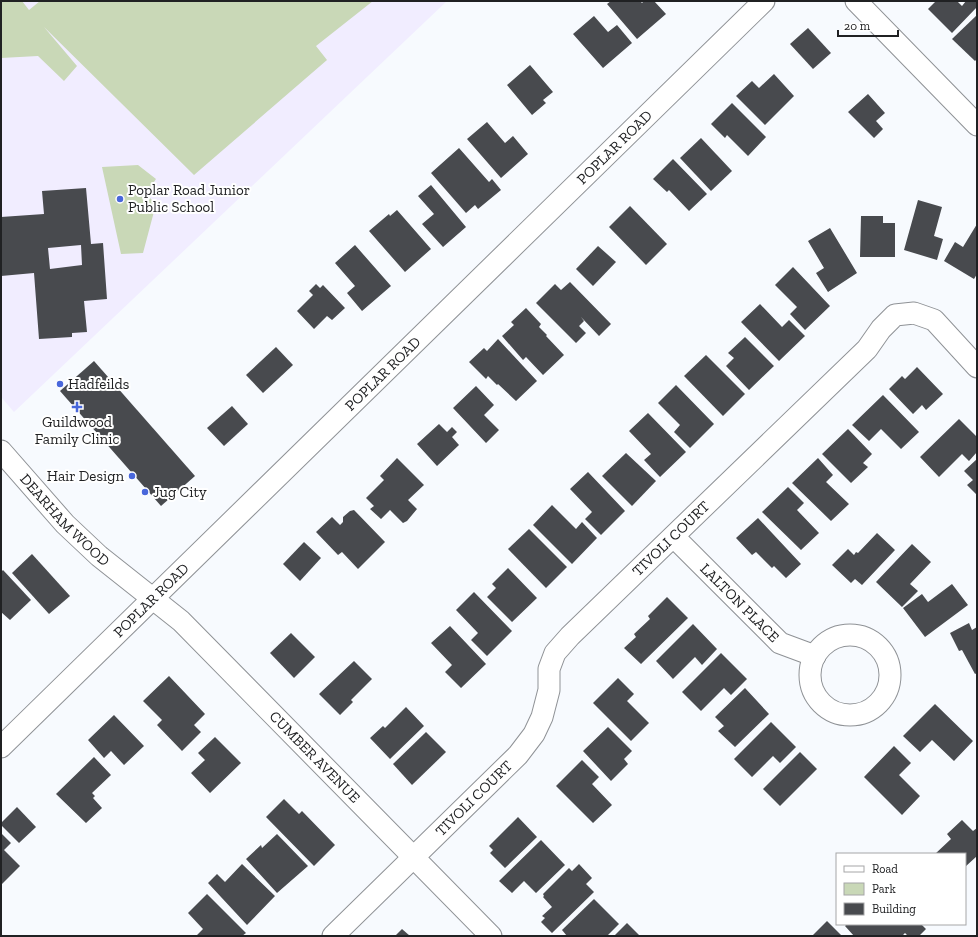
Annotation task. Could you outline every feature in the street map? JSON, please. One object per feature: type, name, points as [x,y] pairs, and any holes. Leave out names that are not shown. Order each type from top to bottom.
[{"type":"street","name":"POPLAR ROAD","points":[[1,747],[688,77],[764,1]]},
{"type":"street","points":[[856,1],[977,125]]},
{"type":"street","name":"TIVOLI COURT","points":[[333,936],[518,755],[534,734],[542,717],[549,690],[549,670],[555,653],[570,636],[867,349],[881,328],[895,315],[914,313],[934,320],[946,331],[977,367]]},
{"type":"street","name":"DEARHAM WOOD","points":[[1,451],[65,524],[99,556],[133,584]]},
{"type":"street","name":"LALTON PLACE","points":[[674,537],[780,643],[815,656]]},
{"type":"street","name":"CUMBER AVENUE","points":[[133,584],[153,598],[202,642],[491,936]]},
{"type":"shaded area","name":"Poplar Road Junior Public School","points":[[1,1],[447,1],[14,412],[1,397]]},
{"type":"green space","points":[[22,1],[29,10],[40,1],[373,1],[316,46],[327,60],[194,175],[44,27],[77,66],[64,81],[38,56],[1,58],[1,2]]},
{"type":"green space","points":[[138,165],[156,179],[146,194],[156,204],[143,253],[121,254],[102,167]]},
{"type":"building","points":[[611,1],[640,1],[642,3],[644,1],[654,1],[666,14],[637,39],[607,4]]},
{"type":"building","points":[[936,1],[957,1],[962,6],[966,1],[977,1],[977,7],[952,33],[928,9]]},
{"type":"building","points":[[977,15],[977,59],[975,61],[952,39]]},
{"type":"building","points":[[594,16],[608,32],[617,25],[632,43],[603,68],[573,34]]},
{"type":"building","points":[[808,28],[831,53],[813,69],[790,44]]},
{"type":"building","points":[[530,65],[553,92],[543,100],[546,103],[532,115],[507,85]]},
{"type":"building","points":[[774,74],[794,96],[765,125],[736,96],[752,81],[759,88]]},
{"type":"building","points":[[868,94],[885,113],[876,121],[883,129],[874,138],[848,112]]},
{"type":"building","points":[[732,103],[766,137],[748,156],[727,135],[725,138],[711,124]]},
{"type":"building","points":[[487,122],[505,143],[513,136],[528,154],[501,178],[467,139]]},
{"type":"building","points":[[701,138],[732,171],[711,191],[680,158]]},
{"type":"building","points":[[459,148],[489,182],[492,179],[501,190],[478,209],[475,205],[466,213],[431,173]]},
{"type":"building","points":[[673,159],[707,194],[689,211],[669,190],[667,192],[653,179]]},
{"type":"building","points":[[431,185],[466,227],[443,247],[422,224],[434,214],[418,196]]},
{"type":"building","points":[[86,188],[91,244],[103,243],[107,299],[84,301],[87,332],[72,333],[72,337],[39,339],[34,273],[1,276],[1,217],[44,214],[42,191]],"holes":[[[81,245],[82,265],[50,269],[48,248]]]},
{"type":"building","points":[[918,200],[942,207],[934,236],[943,239],[937,260],[904,250]]},
{"type":"building","points":[[630,206],[667,244],[646,265],[609,227]]},
{"type":"building","points":[[397,210],[431,249],[405,272],[369,231],[389,214],[390,216]]},
{"type":"building","points":[[861,216],[883,216],[883,223],[895,223],[895,257],[860,257]]},
{"type":"building","points":[[977,224],[977,274],[974,279],[944,261],[955,242],[963,247]]},
{"type":"building","points":[[830,228],[857,273],[828,292],[816,273],[824,268],[808,241]]},
{"type":"building","points":[[355,245],[391,286],[362,311],[347,293],[355,286],[335,263]]},
{"type":"building","points":[[598,246],[616,262],[593,286],[576,269]]},
{"type":"building","points":[[793,267],[830,306],[805,330],[790,314],[797,307],[775,285]]},
{"type":"building","points":[[570,282],[611,324],[599,336],[581,317],[584,321],[579,326],[586,333],[576,343],[536,303],[555,284],[561,290]]},
{"type":"building","points":[[316,284],[320,288],[323,285],[345,308],[332,320],[327,316],[314,329],[297,311],[313,295],[309,291]]},
{"type":"building","points":[[760,304],[782,327],[789,320],[805,336],[779,361],[741,322]]},
{"type":"building","points":[[526,308],[541,324],[539,327],[547,335],[546,336],[564,355],[543,375],[526,357],[523,360],[502,336],[514,325],[511,322]]},
{"type":"building","points":[[745,337],[774,366],[749,390],[726,366],[734,358],[728,353]]},
{"type":"building","points":[[498,339],[537,381],[516,401],[488,376],[486,379],[469,362],[484,348],[487,351]]},
{"type":"building","points":[[276,347],[293,365],[263,393],[246,375]]},
{"type":"building","points":[[706,355],[745,394],[723,416],[684,376]]},
{"type":"building","points":[[94,361],[195,476],[161,506],[60,391]]},
{"type":"building","points":[[917,367],[943,394],[926,410],[922,405],[913,414],[889,389],[902,376],[905,379]]},
{"type":"building","points":[[676,385],[714,424],[690,448],[674,432],[680,425],[658,403]]},
{"type":"building","points":[[476,386],[494,405],[484,415],[499,430],[486,443],[453,408]]},
{"type":"building","points":[[883,395],[919,432],[901,449],[881,429],[869,441],[852,425]]},
{"type":"building","points":[[232,406],[248,424],[224,446],[207,428]]},
{"type":"building","points":[[648,413],[686,452],[660,477],[644,460],[651,454],[629,431]]},
{"type":"building","points":[[959,419],[977,437],[977,452],[969,461],[962,454],[939,477],[920,457]]},
{"type":"building","points":[[439,424],[447,432],[452,427],[457,432],[452,437],[459,445],[437,466],[417,444]]},
{"type":"building","points":[[848,429],[872,454],[863,463],[868,467],[851,483],[822,454]]},
{"type":"building","points":[[626,453],[656,481],[632,506],[602,476]]},
{"type":"building","points":[[397,458],[424,485],[408,500],[417,509],[407,521],[403,523],[390,510],[381,519],[370,509],[374,506],[366,498],[384,480],[380,476]]},
{"type":"building","points":[[818,458],[833,475],[826,482],[849,504],[831,521],[792,483]]},
{"type":"building","points":[[977,459],[977,495],[967,485],[973,480],[964,471]]},
{"type":"building","points":[[588,472],[625,511],[601,535],[585,519],[592,512],[570,489]]},
{"type":"building","points":[[788,487],[804,503],[797,510],[819,533],[801,550],[762,512]]},
{"type":"building","points":[[552,505],[576,529],[582,522],[597,538],[572,564],[533,525]]},
{"type":"building","points":[[354,510],[385,542],[358,569],[342,552],[338,555],[316,532],[332,517],[340,525],[343,522],[343,517],[350,511]]},
{"type":"building","points":[[758,518],[801,564],[786,578],[774,566],[772,568],[756,552],[752,555],[736,538]]},
{"type":"building","points":[[529,529],[567,567],[546,588],[508,549]]},
{"type":"building","points":[[877,533],[895,550],[862,585],[855,579],[851,583],[832,565],[848,549],[854,555],[856,552],[858,553]]},
{"type":"building","points":[[304,542],[321,558],[300,581],[283,564]]},
{"type":"building","points":[[912,544],[931,562],[910,584],[918,591],[902,607],[876,582]]},
{"type":"building","points":[[32,554],[70,596],[49,614],[12,573]]},
{"type":"building","points":[[508,568],[537,598],[512,622],[487,597],[496,588],[492,584]]},
{"type":"building","points":[[3,570],[31,600],[10,620],[1,612],[1,572]]},
{"type":"building","points":[[952,584],[968,605],[925,637],[903,608],[922,594],[928,602]]},
{"type":"building","points":[[474,592],[512,631],[487,656],[471,640],[478,633],[456,610]]},
{"type":"building","points":[[667,597],[688,618],[641,664],[624,648],[636,637],[634,634],[650,619],[648,616]]},
{"type":"building","points":[[969,623],[972,630],[977,627],[977,673],[975,674],[962,650],[959,651],[950,633]]},
{"type":"building","points":[[693,624],[717,649],[702,665],[695,657],[673,679],[656,661]]},
{"type":"building","points":[[450,626],[486,664],[461,688],[445,672],[452,665],[431,643]]},
{"type":"building","points":[[291,633],[315,657],[294,678],[270,653]]},
{"type":"building","points":[[721,653],[747,679],[731,695],[724,688],[701,711],[682,692]]},
{"type":"building","points":[[354,661],[372,679],[351,700],[353,702],[340,715],[319,694]]},
{"type":"building","points":[[169,676],[205,714],[194,725],[201,732],[182,751],[157,725],[162,720],[143,701]]},
{"type":"building","points":[[618,678],[634,694],[627,701],[649,723],[631,741],[593,703]]},
{"type":"building","points":[[745,688],[769,714],[735,747],[718,731],[724,726],[715,717]]},
{"type":"building","points":[[935,704],[973,741],[954,761],[932,740],[920,752],[903,736]]},
{"type":"building","points":[[406,707],[424,726],[390,759],[370,738],[383,726],[385,728]]},
{"type":"building","points":[[114,715],[144,746],[124,765],[111,751],[104,758],[88,740]]},
{"type":"building","points":[[771,722],[796,747],[780,763],[773,756],[752,777],[734,759]]},
{"type":"building","points":[[608,727],[632,751],[624,759],[628,764],[611,781],[583,751]]},
{"type":"building","points":[[426,732],[446,752],[412,785],[393,764]]},
{"type":"building","points":[[215,737],[241,763],[210,793],[191,773],[205,760],[198,753]]},
{"type":"building","points":[[894,746],[911,763],[899,775],[920,796],[902,815],[864,777]]},
{"type":"building","points":[[800,752],[817,769],[780,806],[763,789]]},
{"type":"building","points":[[94,757],[111,775],[92,793],[95,796],[93,798],[102,808],[86,823],[56,794]]},
{"type":"building","points":[[582,760],[599,777],[592,784],[612,805],[593,823],[556,786]]},
{"type":"building","points":[[284,799],[299,814],[302,811],[335,845],[314,866],[266,817]]},
{"type":"building","points":[[17,807],[36,827],[19,843],[1,825],[1,823]]},
{"type":"building","points":[[518,817],[537,837],[505,868],[490,853],[493,850],[489,846]]},
{"type":"building","points":[[962,820],[973,831],[977,828],[977,856],[966,866],[966,853],[936,853],[951,839],[947,834]]},
{"type":"building","points":[[1,833],[11,843],[4,850],[20,866],[1,885]]},
{"type":"building","points":[[277,834],[308,866],[277,893],[246,859],[261,845],[262,848]]},
{"type":"building","points":[[541,840],[565,865],[536,893],[524,881],[512,893],[499,881]]},
{"type":"building","points":[[242,864],[275,896],[247,925],[208,883],[217,874],[225,882]]},
{"type":"building","points":[[579,864],[592,878],[586,884],[594,892],[552,933],[541,922],[545,918],[542,916],[552,907],[543,897],[543,894],[569,868],[572,871]]},
{"type":"building","points":[[207,894],[246,933],[242,936],[197,935],[203,929],[188,913]]},
{"type":"building","points":[[594,899],[619,924],[607,936],[567,936],[562,930]]},
{"type":"building","points":[[827,921],[842,936],[812,936]]},
{"type":"building","points":[[627,923],[640,936],[614,936]]},
{"type":"building","points":[[922,925],[926,929],[919,936],[908,936],[905,933],[902,936],[854,936],[845,926]]},
{"type":"building","points":[[402,929],[410,936],[395,936]]},
{"type":"place","name":"Poplar Road Junior Public School","points":[[120,199]]},
{"type":"place","name":"Hadfeilds","points":[[60,384]]},
{"type":"place","name":"Guildwood Family Clinic","points":[[77,407]]},
{"type":"place","name":"Hair Design","points":[[132,476]]},
{"type":"place","name":"Jug City","points":[[145,492]]}]
